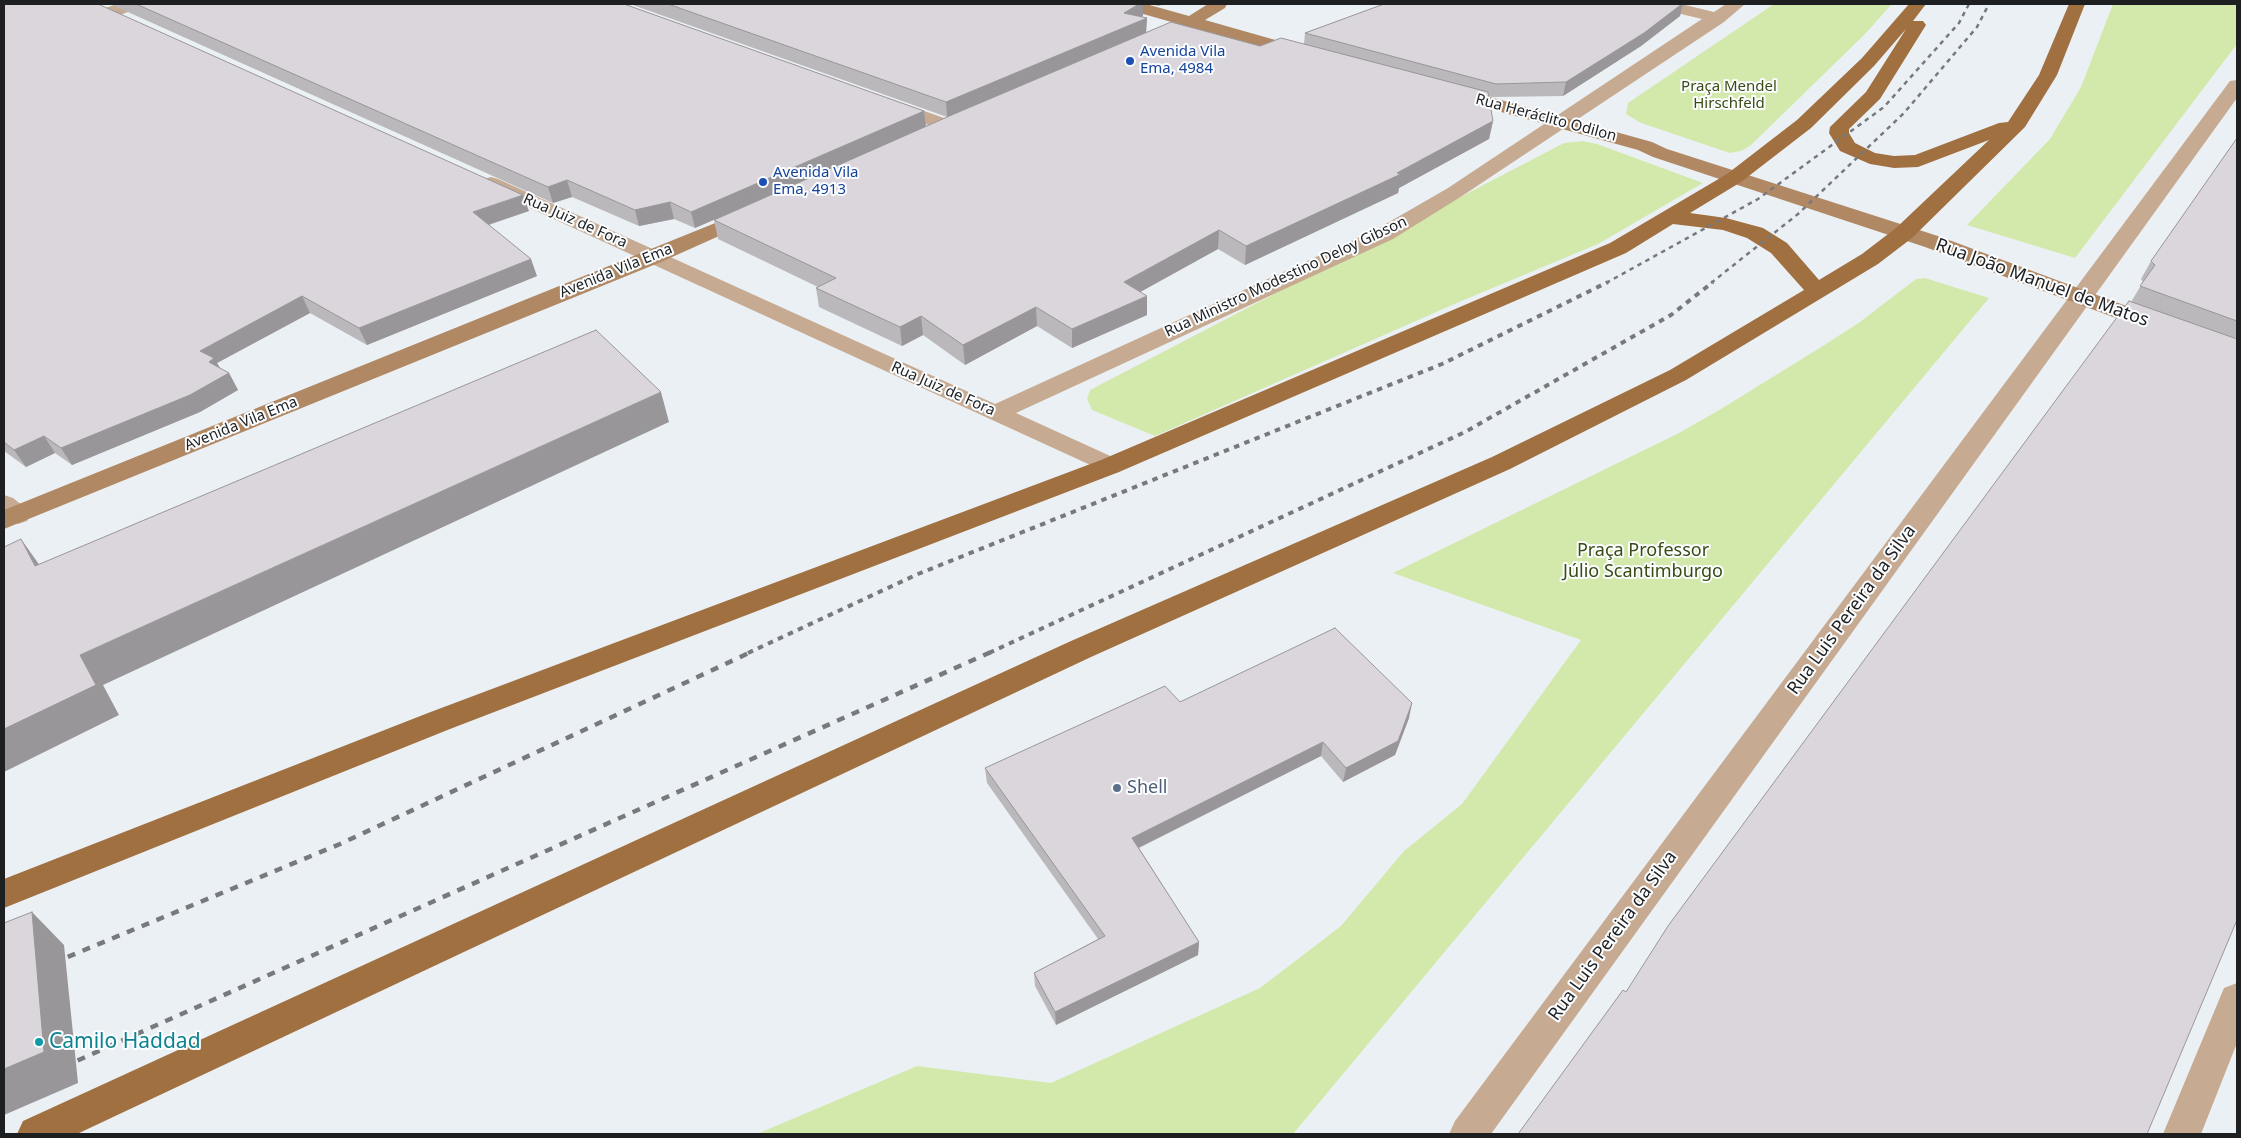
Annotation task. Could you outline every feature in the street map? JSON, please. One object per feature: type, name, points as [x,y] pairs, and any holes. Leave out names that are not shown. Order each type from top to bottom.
[{"type":"main road","points":[[4,894],[439,721],[1110,466],[1618,248],[1739,174],[1804,124],[1868,62],[1918,4]]},
{"type":"main road","points":[[1928,4],[1914,32],[1873,95],[1840,127],[1838,133],[1846,147],[1870,158],[1894,162],[1918,161],[2018,123]]},
{"type":"main road","points":[[36,1134],[1081,649],[1501,463],[1678,375],[1870,259],[1904,233],[2018,123],[2048,75],[2077,4]]},
{"type":"main road","points":[[1670,217],[1726,224],[1755,233],[1779,248],[1817,291]]},
{"type":"street","points":[[93,4],[138,24]]},
{"type":"street","points":[[111,12],[133,4]]},
{"type":"street","points":[[1128,4],[1189,23],[1314,56]]},
{"type":"street","points":[[1127,49],[1189,23],[1220,4]]},
{"type":"street","points":[[1662,4],[1718,18]]},
{"type":"street","name":"Rua Ministro Modestino Deloy Gibson","points":[[996,413],[1385,234],[1455,192],[1738,4]]},
{"type":"street","name":"Rua Luis Pereira da Silva","points":[[1468,1134],[2237,85]]},
{"type":"street","name":"Rua Heráclito Odilon","points":[[1438,89],[1562,122],[1645,146],[1660,153],[1739,174],[1904,233]]},
{"type":"street","points":[[873,99],[957,122],[922,137]]},
{"type":"street","name":"Rua Juiz de Fora","points":[[472,175],[1110,466]]},
{"type":"street","name":"Avenida Vila Ema","points":[[8,513],[653,257],[766,208]]},
{"type":"street","name":"Rua João Manuel de Matos","points":[[1904,233],[2173,331]]},
{"type":"street","points":[[2182,1134],[2237,999]]},
{"type":"green space","name":"Praça Mendel Hirschfeld","points":[[1774,4],[1892,4],[1864,35],[1750,146],[1741,151],[1730,153],[1641,123],[1626,114],[1628,103]]},
{"type":"green space","points":[[2113,4],[2237,4],[2237,44],[2075,258],[1967,225],[2050,139],[2081,87]]},
{"type":"green space","points":[[1583,141],[1597,144],[1703,183],[1598,244],[1459,302],[1155,436],[1092,410],[1087,399],[1090,390],[1564,143]]},
{"type":"green space","name":"Praça Professor Júlio Scantimburgo","points":[[1925,278],[1989,298],[1293,1134],[757,1134],[917,1066],[1051,1083],[1260,988],[1341,926],[1404,851],[1462,804],[1581,640],[1393,573],[1679,433],[1860,322],[1916,279]]},
{"type":"building","points":[[4,4],[98,4],[523,195],[473,212],[531,259],[359,328],[302,296],[200,351],[214,358],[209,362],[229,373],[190,395],[61,448],[44,436],[14,450],[4,442]]},
{"type":"building","points":[[136,4],[624,4],[924,111],[691,212],[670,202],[635,210],[567,180],[548,187]]},
{"type":"building","points":[[668,4],[1139,4],[1124,13],[1147,18],[946,102]]},
{"type":"building","points":[[1384,4],[1682,4],[1644,33],[1566,82],[1496,84],[1305,33]]},
{"type":"building","points":[[1171,22],[1260,46],[1281,38],[1488,92],[1493,121],[1397,173],[1401,174],[1246,246],[1219,230],[1124,282],[1147,296],[1072,329],[1036,307],[963,345],[921,316],[900,327],[816,288],[836,278],[714,220],[954,114]]},
{"type":"building","points":[[2237,138],[2237,321],[2140,286],[2155,265],[2151,261]]},
{"type":"building","points":[[2129,301],[2237,339],[2237,920],[2147,1134],[1518,1134],[1623,990],[1626,992],[1668,926]]},
{"type":"building","points":[[596,330],[661,392],[80,655],[96,685],[4,729],[4,547],[21,539],[35,566]]},
{"type":"building","points":[[1335,628],[1412,703],[1398,741],[1346,768],[1323,742],[1132,838],[1199,942],[1055,1012],[1034,973],[1105,936],[985,768],[1165,686],[1180,702]]},
{"type":"building","points":[[32,912],[44,1052],[4,1069],[4,923]]},
{"type":"railway","points":[[1606,283],[1758,199],[1884,107],[1959,23],[1969,4]]},
{"type":"railway","points":[[1711,283],[1798,214],[1904,113],[1977,27],[1989,4]]},
{"type":"railway","points":[[989,653],[1465,432],[1671,315],[1713,282]]},
{"type":"railway","points":[[748,653],[918,574],[1442,364],[1606,283]]},
{"type":"railway","points":[[53,963],[340,844],[751,652]]},
{"type":"railway","points":[[63,1067],[991,652]]},
{"type":"place","name":"Avenida Vila Ema, 4984","points":[[1130,61]]},
{"type":"place","name":"Avenida Vila Ema, 4913","points":[[763,182]]},
{"type":"place","name":"Shell","points":[[1117,788]]},
{"type":"place","name":"Camilo Haddad","points":[[39,1042]]}]
